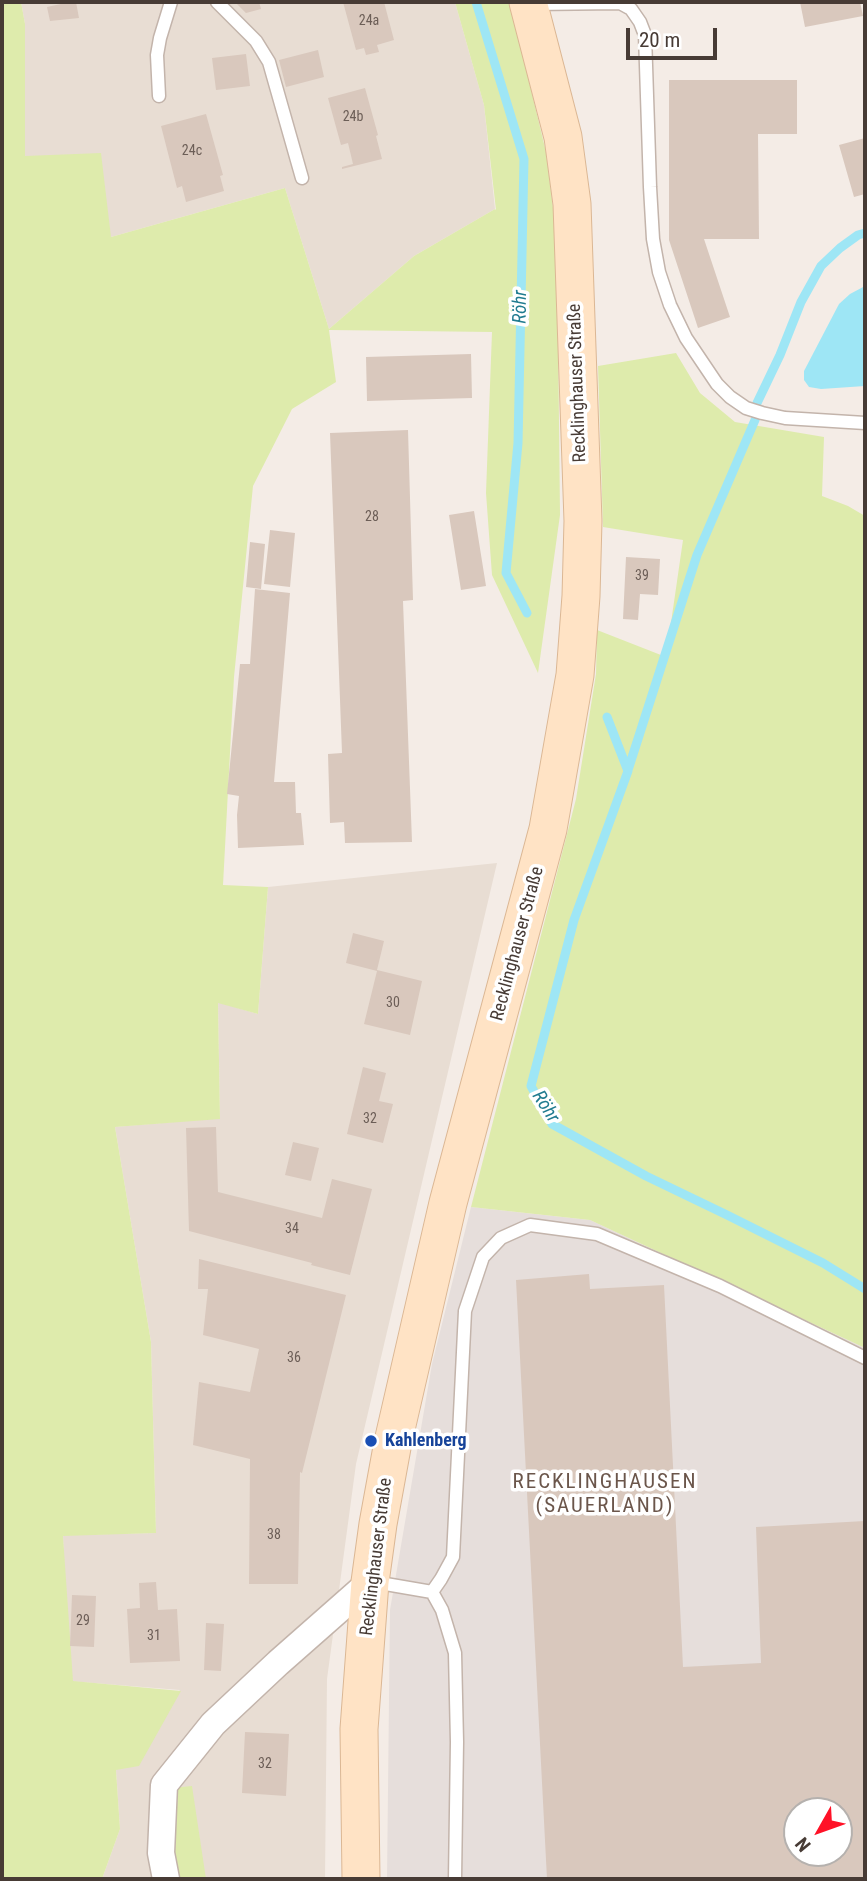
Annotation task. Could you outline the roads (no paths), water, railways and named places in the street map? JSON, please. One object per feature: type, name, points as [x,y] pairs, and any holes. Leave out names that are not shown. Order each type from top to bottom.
[{"type":"main road","name":"Recklinghauser Straße","points":[[361,1879],[359,1729],[370,1582],[378,1524],[396,1428],[448,1203],[548,829],[575,675],[583,521],[572,204],[563,137],[528,3]]},
{"type":"street","points":[[166,1879],[161,1853],[164,1785],[213,1724],[370,1582]]},
{"type":"lane","points":[[159,96],[157,55],[171,2]]},
{"type":"lane","points":[[217,2],[256,41],[270,62],[302,178]]},
{"type":"lane","points":[[528,3],[620,3],[631,9],[640,22],[645,35],[653,239],[659,272],[670,306],[686,338],[717,384],[746,408],[762,413],[785,418],[865,423]]},
{"type":"lane","points":[[432,1592],[453,1557],[465,1311],[483,1257],[501,1238],[530,1225],[597,1234],[719,1286],[865,1358]]},
{"type":"lane","points":[[370,1582],[432,1592]]},
{"type":"lane","points":[[432,1592],[442,1610],[455,1653],[455,1879]]},
{"type":"water","points":[[865,286],[865,386],[821,389],[809,387],[804,380],[804,371],[839,304]]},
{"type":"waterway","name":"Röhr","points":[[476,2],[524,159],[518,443],[506,573],[527,613]]},
{"type":"waterway","points":[[757,403],[801,302],[821,266],[840,248],[865,233]]},
{"type":"waterway","points":[[628,770],[697,555],[755,420]]},
{"type":"waterway","name":"Röhr","points":[[607,717],[628,771],[574,920],[531,1086],[552,1124],[646,1176],[823,1263],[865,1289]]},
{"type":"place","name":"Kahlenberg","points":[[371,1441]]},
{"type":"district","name":"RECKLINGHAUSEN (SAUERLAND)","points":[[605,1495]]}]
